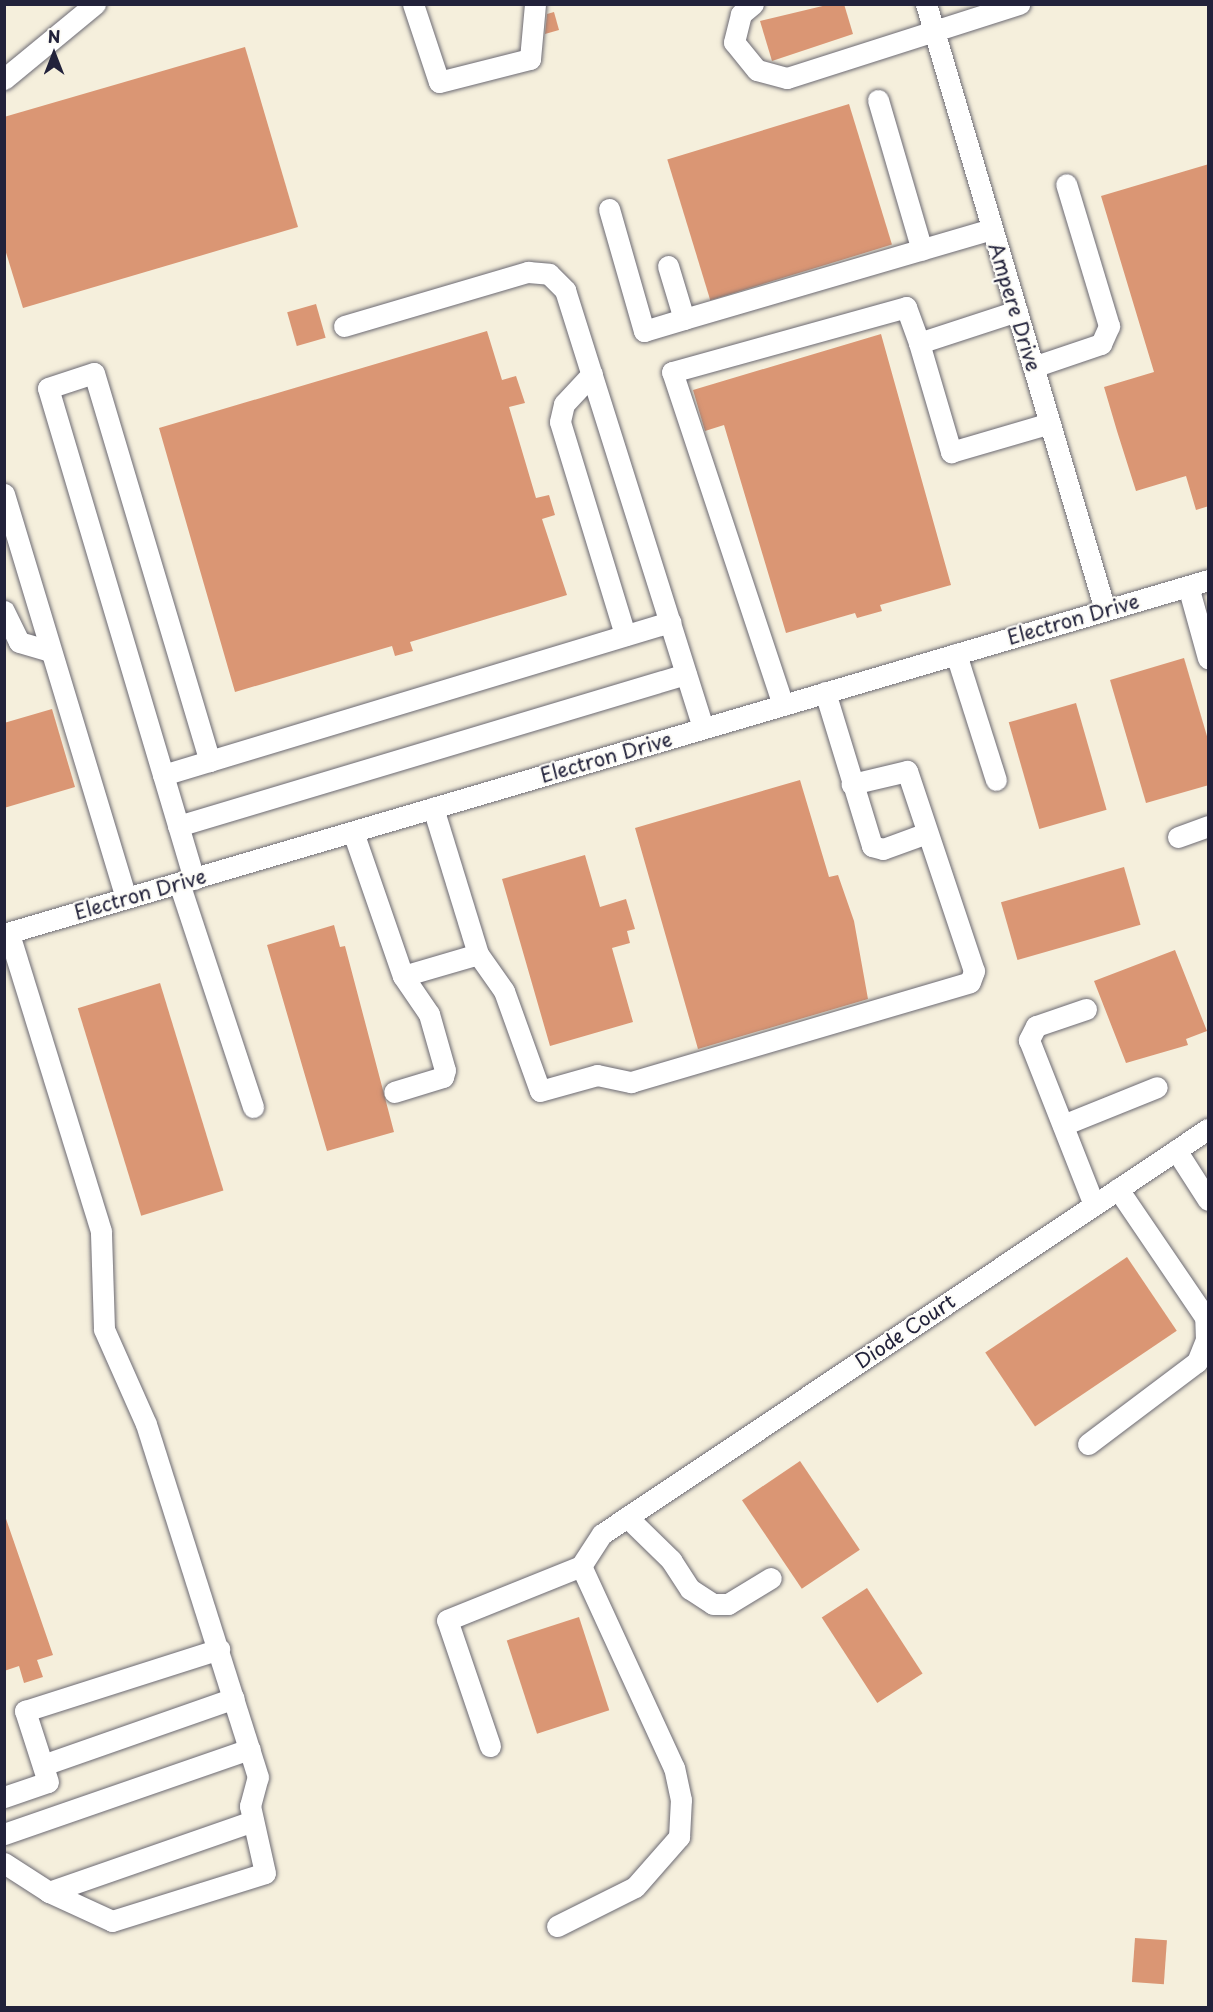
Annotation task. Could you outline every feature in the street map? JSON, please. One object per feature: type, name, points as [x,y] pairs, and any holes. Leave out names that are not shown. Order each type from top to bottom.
[{"type":"street","points":[[4,79],[95,4]]},
{"type":"street","points":[[413,4],[439,82],[530,59],[535,4]]},
{"type":"street","points":[[753,4],[741,14],[734,42],[757,70],[787,78],[1018,4]]},
{"type":"street","name":"Ampere Drive","points":[[926,4],[1106,610]]},
{"type":"street","points":[[878,100],[922,250]]},
{"type":"street","points":[[1033,367],[1101,344],[1109,326],[1066,184]]},
{"type":"street","points":[[609,209],[644,331],[992,229]]},
{"type":"street","points":[[668,266],[684,319]]},
{"type":"street","points":[[344,326],[528,272],[549,274],[566,291],[703,728]]},
{"type":"street","points":[[783,705],[672,372],[906,307],[951,452],[1050,423]]},
{"type":"street","points":[[919,343],[1017,311]]},
{"type":"street","points":[[210,761],[94,373],[48,388],[178,826],[187,881],[253,1107]]},
{"type":"street","points":[[592,374],[564,404],[560,422],[625,635]]},
{"type":"street","points":[[4,494],[126,898]]},
{"type":"street","name":"Electron Drive","points":[[7,934],[1209,580]]},
{"type":"street","points":[[1188,586],[1209,658]]},
{"type":"street","points":[[4,611],[19,642],[50,651]]},
{"type":"street","points":[[163,775],[670,622]]},
{"type":"street","points":[[956,654],[996,780]]},
{"type":"street","points":[[178,826],[686,674]]},
{"type":"street","points":[[825,692],[872,846],[883,849],[927,833]]},
{"type":"street","points":[[433,808],[478,954],[504,991],[540,1090],[597,1075],[631,1082],[970,982],[974,971],[904,769],[852,784]]},
{"type":"street","points":[[1178,837],[1209,826]]},
{"type":"street","points":[[353,832],[403,976],[429,1014],[445,1070],[443,1077],[394,1092]]},
{"type":"street","points":[[4,1863],[49,1892],[111,1921],[265,1873],[250,1806],[258,1777],[146,1424],[104,1329],[101,1231],[7,934]]},
{"type":"street","points":[[403,976],[478,954]]},
{"type":"street","points":[[1086,1009],[1030,1032],[1094,1205]]},
{"type":"street","points":[[1063,1125],[1157,1087]]},
{"type":"street","name":"Diode Court","points":[[581,1566],[602,1534],[1209,1129]]},
{"type":"street","points":[[1176,1150],[1205,1187]]},
{"type":"street","points":[[1088,1444],[1197,1362],[1206,1340],[1205,1317],[1118,1189]]},
{"type":"street","points":[[627,1517],[706,1602],[728,1604],[771,1578]]},
{"type":"street","points":[[490,1746],[447,1620],[581,1566],[674,1768],[681,1800],[679,1837],[635,1887],[557,1926]]},
{"type":"street","points":[[4,1797],[48,1782],[25,1711],[219,1649]]},
{"type":"street","points":[[43,1765],[234,1698]]},
{"type":"street","points":[[4,1834],[250,1749]]},
{"type":"street","points":[[49,1892],[253,1821]]},
{"type":"building","points":[[831,4],[844,4],[853,34],[772,61],[760,21]]},
{"type":"building","points":[[554,12],[559,30],[545,34],[547,14]]},
{"type":"building","points":[[245,47],[298,227],[23,308],[4,246],[4,117]]},
{"type":"building","points":[[849,104],[892,245],[710,300],[667,160]]},
{"type":"building","points":[[1209,164],[1209,506],[1196,510],[1186,476],[1136,491],[1117,431],[1104,387],[1154,372],[1101,196]]},
{"type":"building","points":[[316,304],[326,338],[297,346],[287,312]]},
{"type":"building","points":[[487,331],[502,380],[516,376],[525,403],[509,407],[536,498],[549,495],[555,515],[542,519],[567,595],[410,642],[413,651],[395,656],[392,646],[235,692],[159,428]]},
{"type":"building","points":[[881,334],[951,585],[880,605],[882,611],[857,618],[855,613],[786,633],[724,425],[705,431],[693,390]]},
{"type":"building","points":[[1184,658],[1209,743],[1209,785],[1146,803],[1110,680]]},
{"type":"building","points":[[1076,703],[1107,810],[1039,829],[1009,722]]},
{"type":"building","points":[[52,709],[75,787],[4,808],[4,723]]},
{"type":"building","points":[[800,780],[829,877],[838,875],[854,921],[868,999],[698,1049],[635,828]]},
{"type":"building","points":[[585,855],[600,907],[626,899],[635,929],[627,931],[630,943],[612,948],[633,1022],[550,1046],[502,879]]},
{"type":"building","points":[[1124,867],[1141,925],[1017,960],[1001,902]]},
{"type":"building","points":[[334,925],[340,947],[345,946],[394,1132],[327,1151],[267,945]]},
{"type":"building","points":[[1175,950],[1207,1031],[1186,1039],[1188,1045],[1126,1063],[1094,981]]},
{"type":"building","points":[[160,983],[223,1191],[141,1216],[78,1008]]},
{"type":"building","points":[[1127,1257],[1177,1331],[1035,1426],[985,1353]]},
{"type":"building","points":[[800,1461],[860,1550],[802,1589],[742,1500]]},
{"type":"building","points":[[4,1513],[53,1655],[37,1660],[43,1677],[24,1683],[19,1666],[4,1671]]},
{"type":"building","points":[[867,1588],[923,1674],[877,1703],[822,1617]]},
{"type":"building","points":[[579,1617],[609,1710],[537,1734],[507,1640]]},
{"type":"building","points":[[1135,1938],[1167,1940],[1164,1984],[1132,1982]]}]
